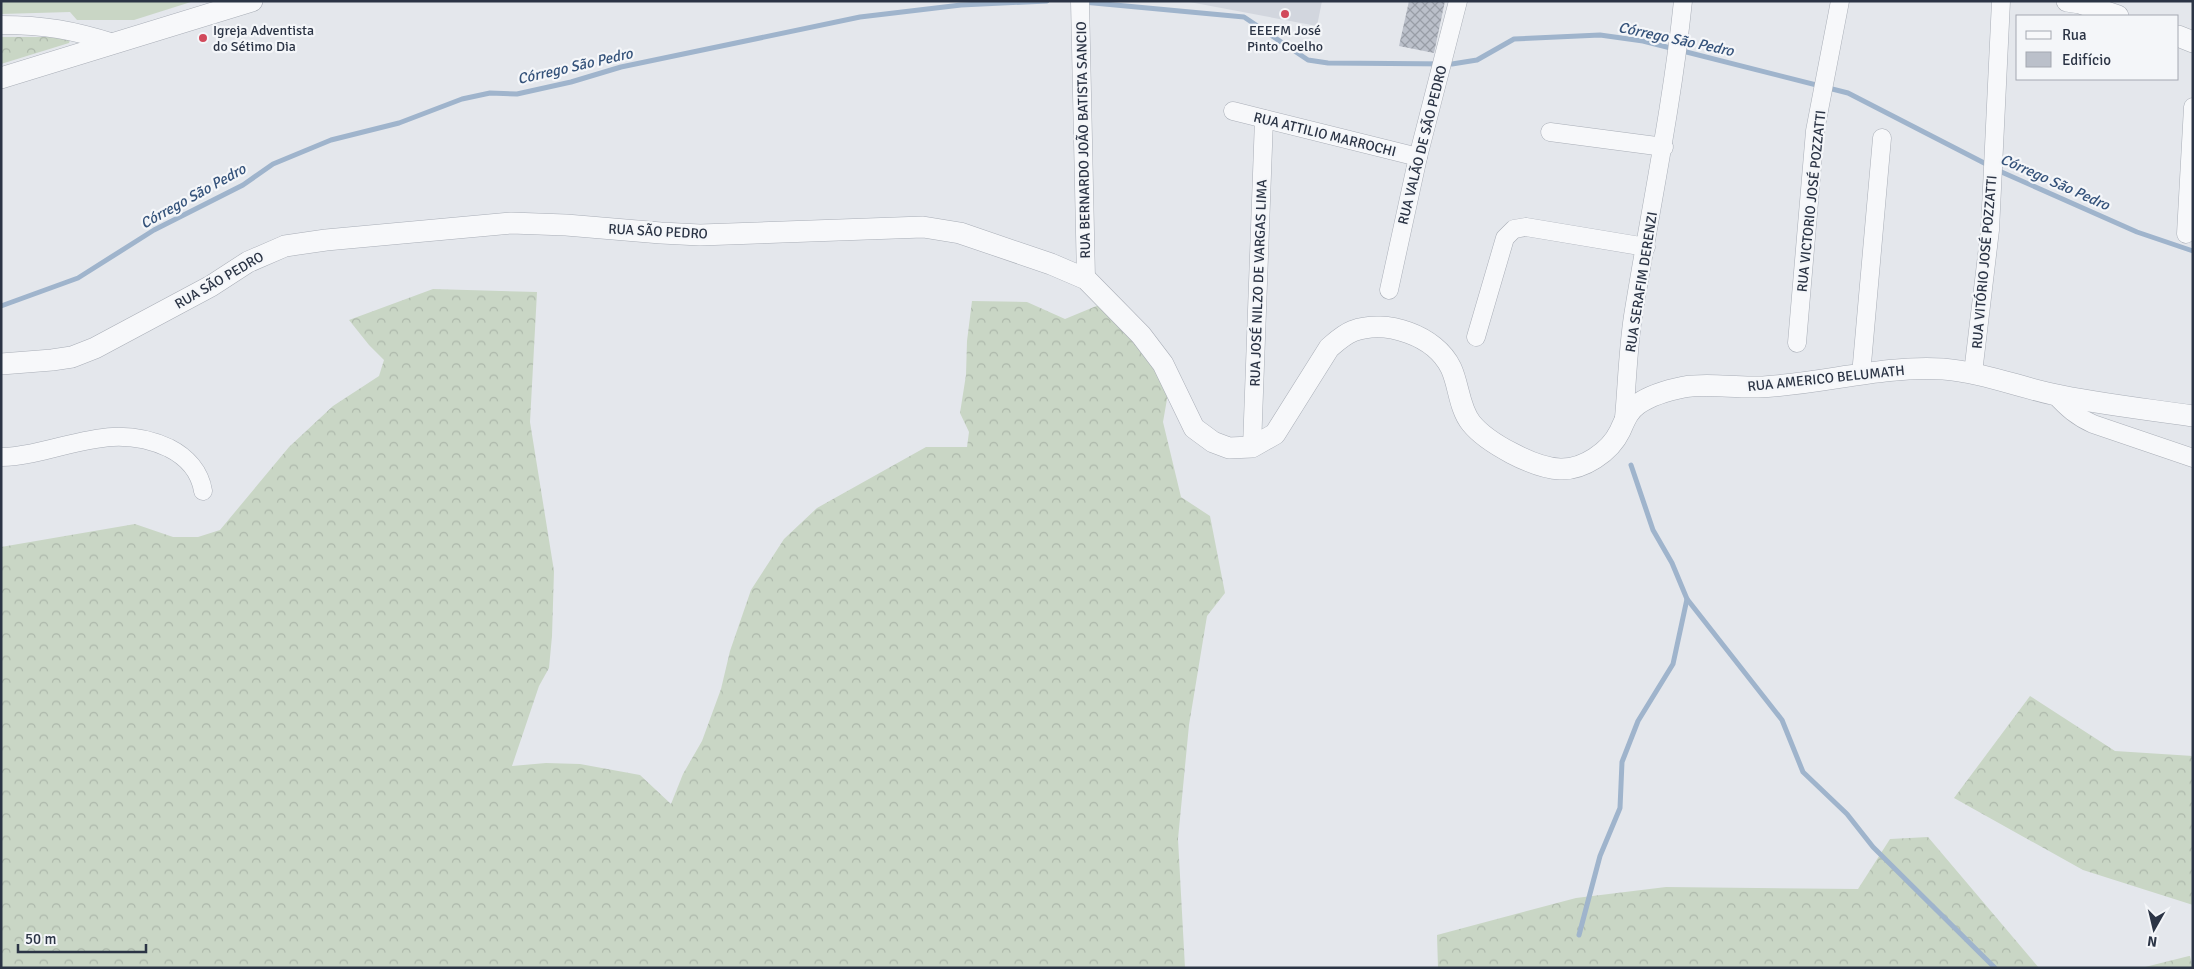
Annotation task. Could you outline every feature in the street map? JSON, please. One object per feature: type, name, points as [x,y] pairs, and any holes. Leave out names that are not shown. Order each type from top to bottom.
[{"type":"street","points":[[1,78],[114,43],[219,6],[252,1]]},
{"type":"street","name":"RUA VALÃO DE SÃO PEDRO","points":[[1389,290],[1418,157],[1458,1]]},
{"type":"street","name":"RUA SERAFIM DERENZI","points":[[1624,418],[1633,317],[1664,147],[1677,61],[1683,1]]},
{"type":"street","name":"RUA VICTORIO JOSÉ POZZATTI","points":[[1797,343],[1815,130],[1840,1]]},
{"type":"street","name":"RUA VITÓRIO JOSÉ POZZATTI","points":[[1973,373],[1990,230],[2001,1]]},
{"type":"street","points":[[2067,1],[2080,3],[2115,15]]},
{"type":"street","name":"RUA BERNARDO JOÃO BATISTA SANCIO","points":[[1080,7],[1086,279]]},
{"type":"street","points":[[1,25],[32,25],[69,30],[114,43]]},
{"type":"street","points":[[2179,36],[2193,42]]},
{"type":"street","points":[[2186,234],[2193,107]]},
{"type":"street","name":"RUA ATTILIO MARROCHI","points":[[1233,112],[1418,157]]},
{"type":"street","name":"RUA JOSÉ NILZO DE VARGAS LIMA","points":[[1252,447],[1264,119]]},
{"type":"street","points":[[1550,132],[1664,147]]},
{"type":"street","points":[[1861,375],[1882,138]]},
{"type":"street","name":"RUA SÃO PEDRO","points":[[1,364],[72,357],[95,348],[211,286],[248,262],[285,246],[326,240],[511,223],[700,234],[923,227],[960,233],[1051,264],[1086,279],[1141,335],[1163,364],[1194,428],[1221,446],[1240,449],[1252,447]]},
{"type":"street","points":[[1476,337],[1504,238],[1514,229],[1526,227],[1646,247]]},
{"type":"street","name":"RUA AMERICO BELUMATH","points":[[1252,447],[1274,434],[1288,416],[1319,362],[1340,337],[1370,327],[1404,332],[1434,348],[1451,368],[1463,409],[1470,422],[1493,442],[1542,467],[1571,469],[1588,462],[1608,447],[1619,433],[1624,418],[1637,404],[1651,397],[1686,387],[1758,387],[1920,368],[1973,373],[1988,379],[2055,395],[2193,416]]},
{"type":"street","points":[[2055,395],[2080,418],[2193,458]]},
{"type":"street","points":[[1,457],[98,437],[127,437],[157,443],[177,452],[201,478],[203,491]]},
{"type":"shaded area","name":"EEEFM José Pinto Coelho","points":[[1184,1],[1322,1],[1317,26]]},
{"type":"green space","points":[[1,1],[194,1],[134,20],[77,20],[70,12],[1,14]]},
{"type":"green space","points":[[1,37],[67,37],[70,40],[69,43],[1,64]]},
{"type":"green space","points":[[433,289],[537,292],[530,422],[554,571],[552,636],[549,668],[539,686],[512,766],[546,763],[580,764],[640,775],[671,804],[683,774],[702,741],[721,689],[730,651],[751,590],[784,539],[817,508],[926,447],[967,447],[969,432],[960,413],[966,375],[967,341],[972,301],[1027,302],[1065,319],[1106,302],[1170,382],[1163,422],[1181,497],[1210,516],[1225,593],[1207,616],[1189,725],[1178,839],[1185,968],[1,968],[1,547],[135,524],[173,537],[198,537],[220,530],[289,447],[333,406],[379,376],[384,360],[349,320]]},
{"type":"green space","points":[[2030,696],[2115,751],[2193,756],[2193,905],[2083,870],[1954,798]]},
{"type":"green space","points":[[1928,837],[2039,968],[1438,968],[1437,935],[1576,898],[1666,887],[1858,889],[1890,839]]},
{"type":"green space","points":[[2189,956],[2193,968],[2141,968]]},
{"type":"building","points":[[1409,1],[1445,1],[1434,53],[1399,46]]},
{"type":"waterway","name":"Córrego São Pedro","points":[[1,306],[78,278],[154,230],[243,185],[273,164],[331,140],[399,123],[462,99],[490,93],[517,94],[571,82],[621,67],[860,17],[961,5],[1047,1]]},
{"type":"waterway","name":"Córrego São Pedro","points":[[1083,2],[1244,17],[1308,60],[1328,63],[1452,64],[1477,60],[1514,39],[1600,35],[1643,41],[1848,93],[1990,166]]},
{"type":"waterway","name":"Córrego São Pedro","points":[[1997,170],[2137,232],[2193,251]]},
{"type":"waterway","points":[[1631,465],[1653,530],[1672,563],[1687,599],[1782,720],[1803,772],[1847,814],[1873,847],[1995,968]]},
{"type":"waterway","points":[[1579,935],[1600,856],[1620,808],[1622,762],[1638,721],[1673,664],[1687,599]]},
{"type":"place","name":"EEEFM José Pinto Coelho","points":[[1285,14]]},
{"type":"place","name":"Igreja Adventista do Sétimo Dia","points":[[203,38]]}]
